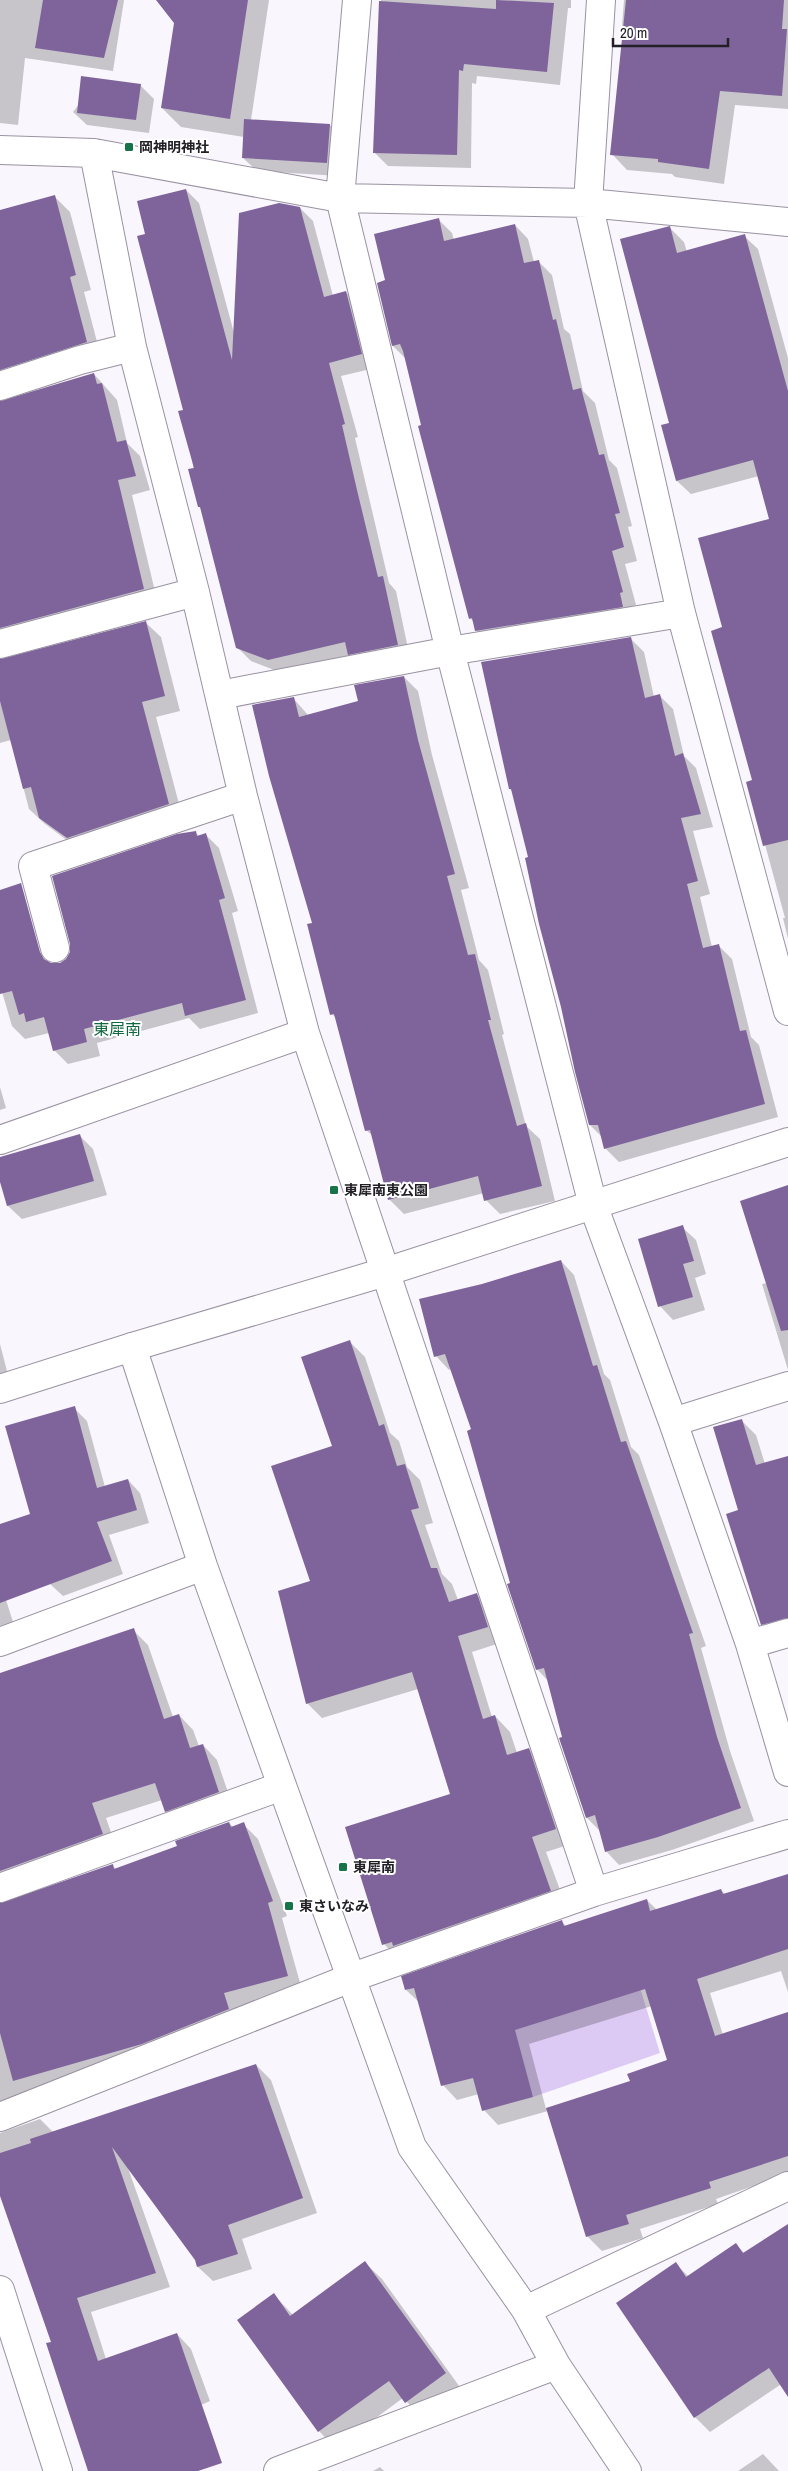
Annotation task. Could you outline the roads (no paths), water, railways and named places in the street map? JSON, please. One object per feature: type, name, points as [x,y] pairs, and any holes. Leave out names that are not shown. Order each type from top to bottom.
[{"type":"street","points":[[357,0],[340,198],[450,651],[593,1205],[673,1422],[750,1644],[788,1772]]},
{"type":"street","points":[[601,0],[588,203],[681,613],[788,1011]]},
{"type":"street","points":[[0,150],[94,153],[340,198],[588,203],[788,222]]},
{"type":"street","points":[[94,153],[132,347],[195,592],[243,796],[305,1033],[594,1892]]},
{"type":"street","points":[[0,386],[80,360],[132,347]]},
{"type":"street","points":[[0,644],[195,592]]},
{"type":"street","points":[[220,695],[450,651],[681,613]]},
{"type":"street","points":[[55,948],[33,866],[243,796]]},
{"type":"street","points":[[0,1140],[305,1033]]},
{"type":"street","points":[[0,1389],[132,1347],[384,1272],[788,1142]]},
{"type":"street","points":[[132,1347],[203,1566],[353,1977],[412,2147],[526,2310],[556,2365],[627,2471]]},
{"type":"street","points":[[673,1422],[788,1386]]},
{"type":"street","points":[[0,1642],[203,1566]]},
{"type":"street","points":[[750,1644],[788,1633]]},
{"type":"street","points":[[0,1888],[282,1786]]},
{"type":"street","points":[[0,2117],[353,1977],[594,1892],[788,1834]]},
{"type":"street","points":[[526,2310],[788,2186]]},
{"type":"street","points":[[0,2290],[58,2471]]},
{"type":"street","points":[[278,2471],[556,2365]]},
{"type":"place","name":"岡神明神社","points":[[129,147]]},
{"type":"place","name":"東犀南東公園","points":[[334,1190]]},
{"type":"place","name":"東犀南","points":[[343,1867]]},
{"type":"place","name":"東さいなみ","points":[[289,1906]]},
{"type":"district","name":"東犀南","points":[[117,1029]]}]
